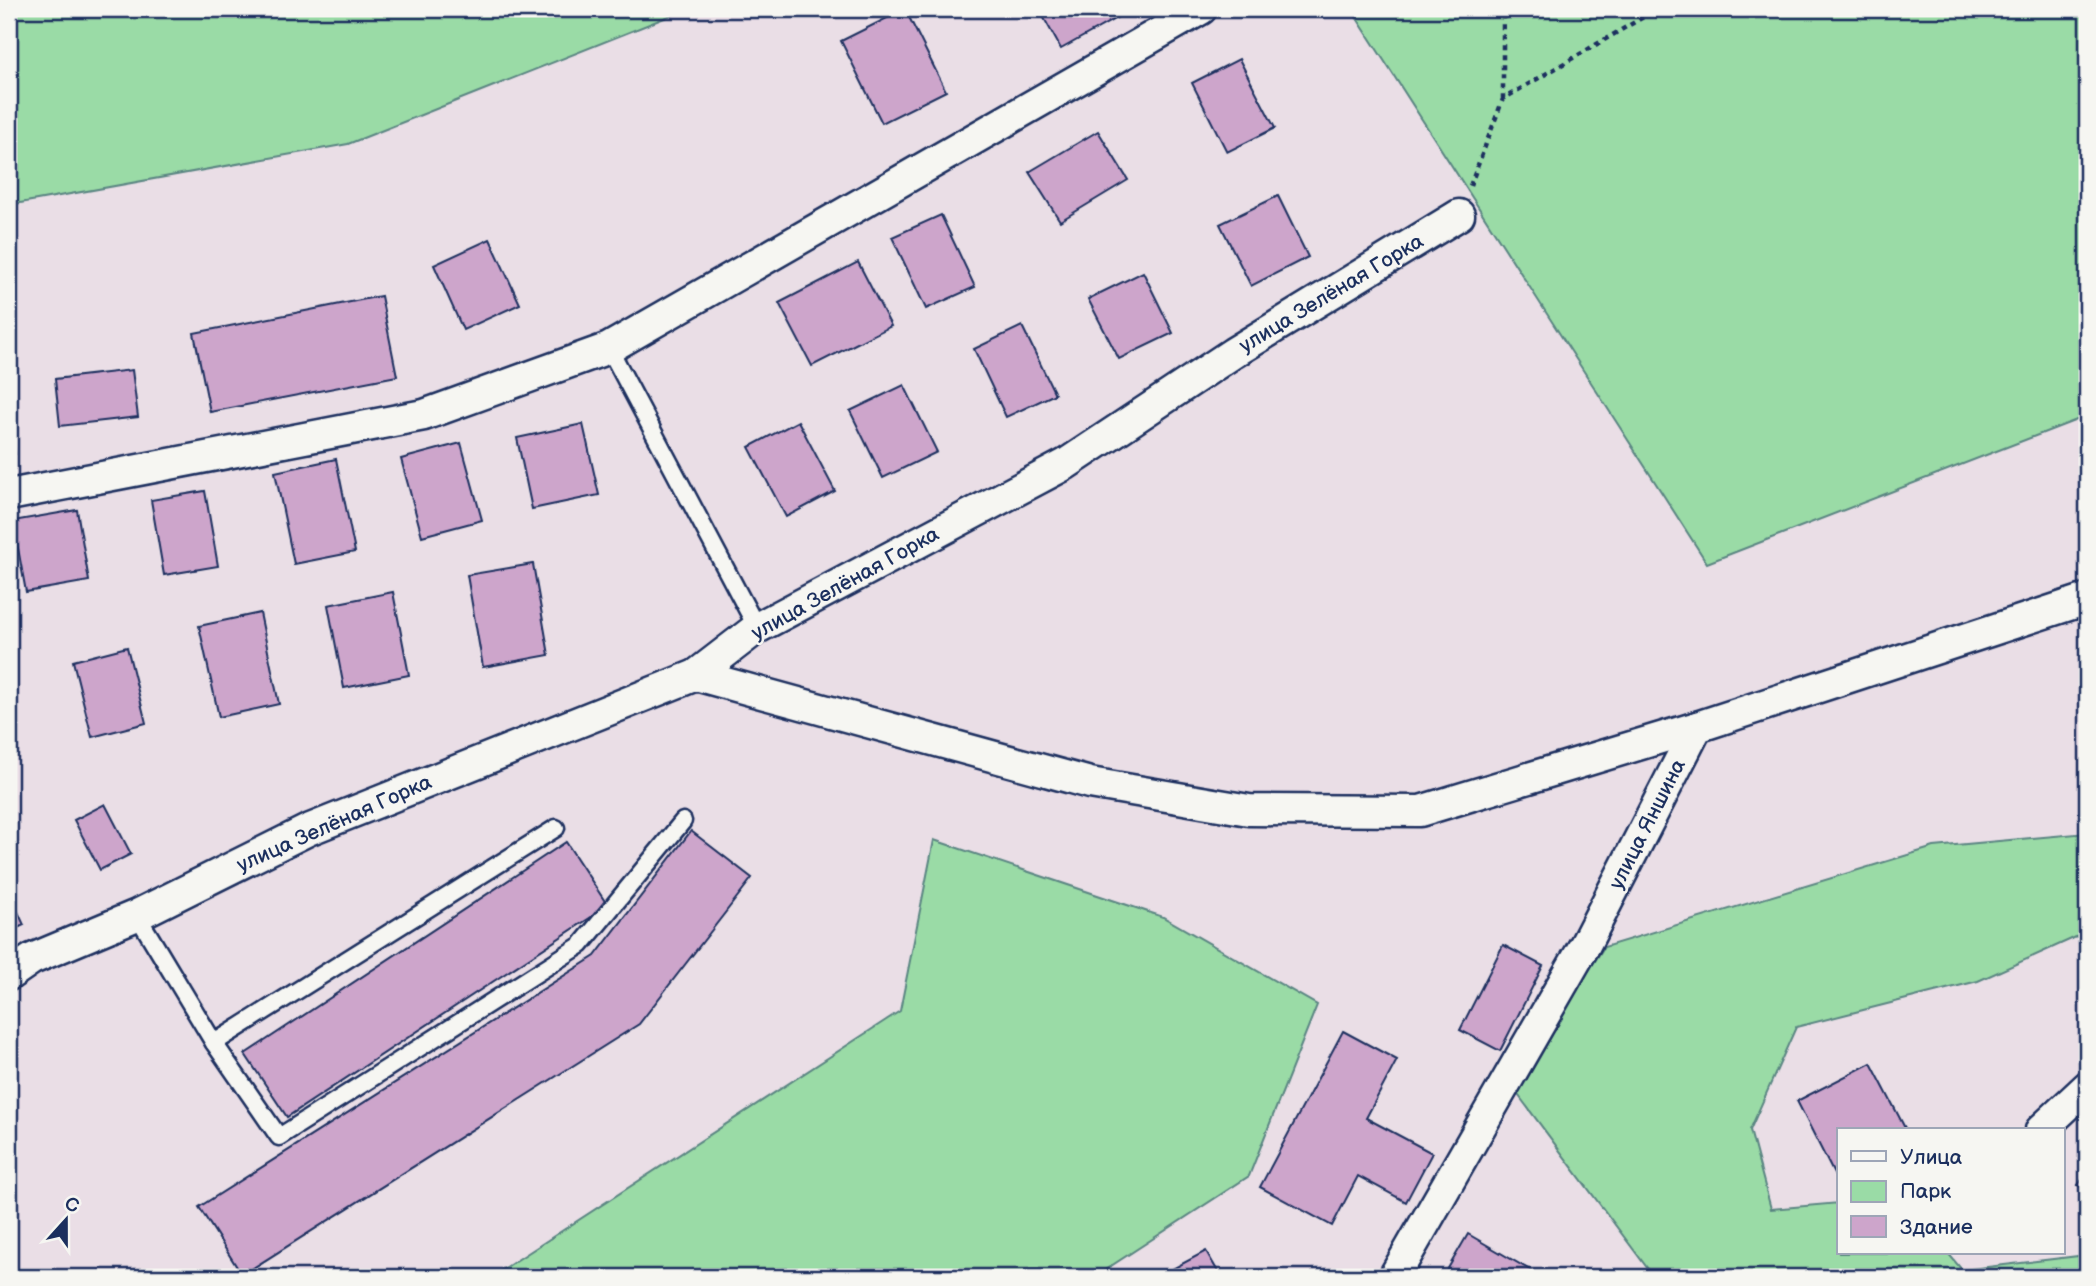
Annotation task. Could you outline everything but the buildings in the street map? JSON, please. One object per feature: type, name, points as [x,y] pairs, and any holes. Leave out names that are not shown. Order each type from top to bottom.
[{"type":"street","points":[[9,495],[424,415],[609,348],[1200,9]]},
{"type":"street","name":"улица Зелёная Горка","points":[[9,975],[32,959],[137,915],[308,830],[696,675],[757,628],[1066,464],[1233,353],[1459,215]]},
{"type":"street","points":[[696,675],[1090,783],[1249,810],[1420,811],[1697,727],[2087,599]]},
{"type":"street","name":"улица Яншина","points":[[1394,1277],[1586,943],[1697,727]]},
{"type":"street","points":[[2043,1128],[2087,1087]]},
{"type":"lane","points":[[609,348],[757,628]]},
{"type":"lane","points":[[137,915],[214,1044],[279,1137],[581,945],[682,821]]},
{"type":"lane","points":[[214,1044],[556,828]]},
{"type":"path","points":[[1493,9],[1503,17],[1548,9]]},
{"type":"path","points":[[1503,99],[1657,9]]},
{"type":"path","points":[[1459,215],[1503,99],[1503,17]]},
{"type":"green space","points":[[9,9],[687,9],[348,144],[9,205]]},
{"type":"green space","points":[[1351,9],[2087,9],[2087,416],[1707,563]]},
{"type":"green space","points":[[2087,833],[2087,932],[1978,981],[1796,1027],[1750,1130],[1771,1209],[1837,1203],[1837,1254],[1949,1254],[1962,1270],[2087,1255],[2087,1277],[1654,1277],[1513,1088],[1604,947],[1934,847]]},
{"type":"green space","points":[[934,840],[1163,917],[1317,1005],[1249,1176],[1094,1277],[491,1277],[900,1011]]}]
